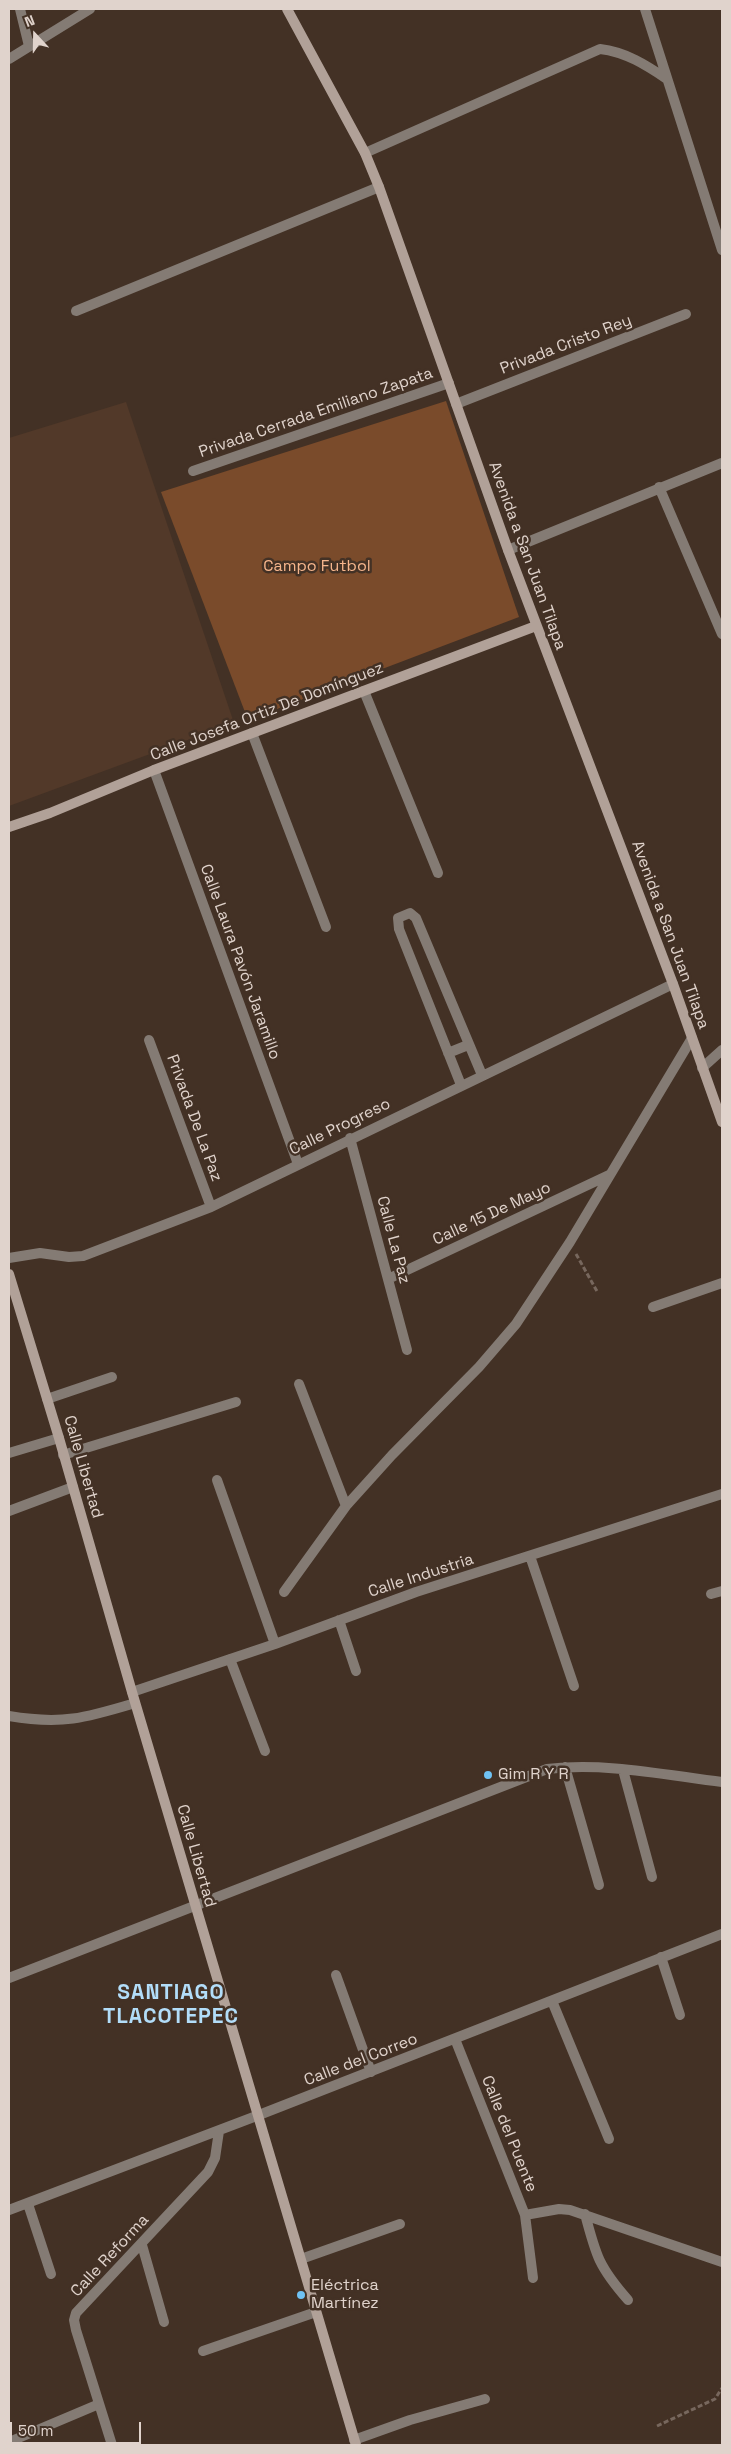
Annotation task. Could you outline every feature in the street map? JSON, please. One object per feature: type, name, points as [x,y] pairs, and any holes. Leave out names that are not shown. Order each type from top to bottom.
[{"type":"main road","name":"Avenida a San Juan Tilapa","points":[[287,9],[366,153],[508,550],[673,984],[722,1122]]},
{"type":"main road","name":"Calle Josefa Ortiz De Domínguez","points":[[9,827],[50,813],[154,770],[536,626]]},
{"type":"main road","name":"Calle Libertad","points":[[9,1274],[355,2442]]},
{"type":"street","points":[[20,9],[28,46]]},
{"type":"street","points":[[9,59],[90,9]]},
{"type":"street","points":[[645,9],[722,250]]},
{"type":"street","points":[[366,153],[600,49],[617,51],[640,62],[667,79]]},
{"type":"street","points":[[76,311],[379,188]]},
{"type":"street","name":"Privada Cristo Rey","points":[[456,404],[686,314]]},
{"type":"street","name":"Privada Cerrada Emiliano Zapata","points":[[193,471],[449,383]]},
{"type":"street","points":[[508,550],[722,463]]},
{"type":"street","points":[[659,487],[722,634]]},
{"type":"street","points":[[364,691],[438,873]]},
{"type":"street","points":[[252,733],[326,927]]},
{"type":"street","name":"Calle Laura Pavón Jaramillo","points":[[154,770],[298,1164]]},
{"type":"street","points":[[461,1086],[398,928],[398,918],[404,914],[410,913],[416,918],[482,1075]]},
{"type":"street","name":"Calle Progreso","points":[[9,1258],[40,1253],[69,1257],[83,1256],[210,1206],[673,984]]},
{"type":"street","points":[[284,1592],[346,1506],[392,1455],[498,1347],[533,1300],[570,1242],[692,1038]]},
{"type":"street","name":"Privada De La Paz","points":[[148,1040],[210,1206]]},
{"type":"street","points":[[448,1053],[468,1045]]},
{"type":"street","points":[[702,1068],[722,1050]]},
{"type":"street","name":"Calle La Paz","points":[[350,1138],[407,1350]]},
{"type":"street","name":"Calle 15 De Mayo","points":[[388,1279],[609,1175]]},
{"type":"street","points":[[653,1307],[722,1283]]},
{"type":"street","points":[[47,1400],[112,1377]]},
{"type":"street","points":[[299,1384],[346,1506]]},
{"type":"street","points":[[63,1454],[236,1402]]},
{"type":"street","points":[[9,1452],[59,1438]]},
{"type":"street","points":[[217,1480],[275,1644]]},
{"type":"street","points":[[9,1511],[72,1486]]},
{"type":"street","name":"Calle Industria","points":[[132,1692],[275,1644],[416,1592],[722,1494]]},
{"type":"street","points":[[530,1556],[574,1686]]},
{"type":"street","points":[[711,1594],[722,1591]]},
{"type":"street","points":[[339,1620],[356,1671]]},
{"type":"street","points":[[230,1659],[265,1751]]},
{"type":"street","points":[[9,1716],[39,1721],[74,1720],[136,1703]]},
{"type":"street","points":[[565,1767],[599,1885]]},
{"type":"street","points":[[9,1978],[532,1774],[565,1767],[623,1770],[722,1782]]},
{"type":"street","points":[[623,1770],[652,1876]]},
{"type":"street","name":"Calle del Correo","points":[[9,2210],[219,2131],[722,1934]]},
{"type":"street","points":[[661,1957],[680,2014]]},
{"type":"street","points":[[336,1975],[371,2072]]},
{"type":"street","points":[[552,2001],[609,2139]]},
{"type":"street","name":"Calle del Puente","points":[[455,2039],[525,2215],[559,2209],[585,2214],[722,2262]]},
{"type":"street","name":"Calle Reforma","points":[[112,2445],[74,2320],[76,2313],[142,2245],[208,2172],[215,2158],[219,2131]]},
{"type":"street","points":[[28,2204],[51,2274]]},
{"type":"street","points":[[585,2214],[598,2261],[609,2278],[628,2300]]},
{"type":"street","points":[[525,2215],[533,2278]]},
{"type":"street","points":[[301,2258],[400,2224]]},
{"type":"street","points":[[142,2245],[164,2322]]},
{"type":"street","points":[[203,2351],[316,2312]]},
{"type":"street","points":[[355,2442],[410,2420],[486,2399]]},
{"type":"street","points":[[9,2442],[99,2404]]},
{"type":"path","points":[[570,1242],[598,1292]]},
{"type":"path","points":[[657,2426],[714,2399],[722,2388]]},
{"type":"shaded area","points":[[126,402],[234,723],[9,806],[9,438]]},
{"type":"green space","name":"Campo Futbol","points":[[446,401],[519,617],[248,720],[161,492]]},
{"type":"place","name":"Gim R Y R","points":[[488,1775]]},
{"type":"place","name":"Eléctrica Martínez","points":[[301,2295]]},
{"type":"district","name":"SANTIAGO TLACOTEPEC","points":[[171,2005]]}]
